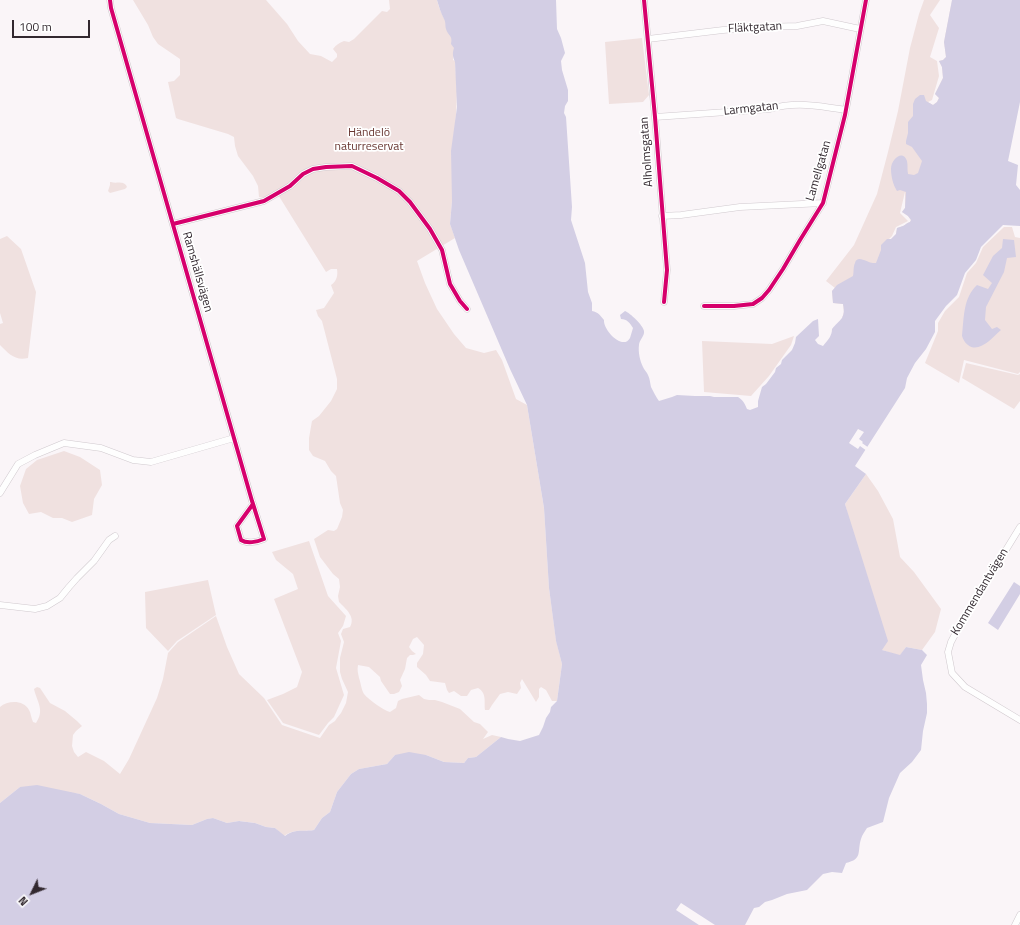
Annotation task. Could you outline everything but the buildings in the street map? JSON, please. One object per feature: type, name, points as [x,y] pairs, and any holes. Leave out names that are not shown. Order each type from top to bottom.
[{"type":"street","name":"Ramshällsvägen","points":[[110,0],[140,112],[264,539],[260,541],[244,542],[241,540],[237,526],[253,504]]},
{"type":"street","name":"Alholmsgatan","points":[[644,0],[667,270],[664,302]]},
{"type":"street","name":"Lamellgatan","points":[[704,306],[734,306],[753,304],[762,298],[783,269],[823,203],[846,110],[866,0]]},
{"type":"street","name":"Fläktgatan","points":[[648,39],[755,27],[797,26],[824,21],[860,29]]},
{"type":"street","name":"Larmgatan","points":[[655,117],[764,110],[780,106],[812,104],[846,110]]},
{"type":"street","points":[[173,224],[264,201],[290,186],[303,174],[313,169],[352,166],[399,191],[410,202],[430,229],[442,250],[450,284],[460,301],[467,309]]},
{"type":"street","points":[[662,216],[740,207],[823,203]]},
{"type":"street","points":[[0,493],[18,464],[64,443],[101,448],[133,460],[151,462],[234,438]]},
{"type":"street","name":"Kommendantvägen","points":[[1020,527],[960,623],[948,652],[952,673],[965,687],[1020,720]]},
{"type":"street","points":[[0,605],[35,609],[47,606],[60,598],[94,561],[109,540],[115,536]]},
{"type":"street","points":[[1015,925],[1020,915]]},
{"type":"green space","name":"Händelö naturreservat","points":[[133,0],[266,0],[310,54],[321,56],[332,62],[337,57],[337,54],[333,49],[344,41],[349,42],[354,39],[382,11],[387,12],[390,9],[389,0],[437,0],[440,11],[453,36],[454,43],[453,60],[455,61],[457,92],[450,224],[455,238],[417,261],[437,309],[454,334],[466,348],[484,353],[496,350],[502,360],[516,399],[527,405],[544,508],[549,588],[556,640],[562,664],[557,701],[552,701],[546,690],[541,687],[539,689],[539,697],[536,702],[522,679],[520,683],[521,688],[517,694],[508,692],[500,694],[489,710],[485,710],[484,695],[478,688],[471,690],[467,696],[461,696],[454,691],[449,693],[445,683],[430,681],[417,667],[417,663],[423,654],[424,645],[417,637],[413,639],[409,647],[416,654],[410,655],[407,658],[405,669],[400,680],[402,686],[399,692],[390,694],[380,677],[369,667],[358,665],[358,675],[364,694],[387,711],[390,712],[396,708],[398,701],[402,699],[419,695],[424,699],[435,700],[460,709],[488,732],[483,739],[492,735],[501,737],[476,757],[468,758],[464,763],[444,762],[426,755],[395,755],[387,764],[359,769],[351,774],[337,792],[330,812],[322,818],[314,830],[295,831],[284,836],[275,828],[239,821],[227,823],[213,818],[192,825],[150,823],[119,814],[80,794],[20,787],[0,803],[0,707],[11,702],[23,704],[30,711],[33,722],[36,723],[40,714],[40,706],[34,689],[37,687],[40,688],[50,703],[65,711],[82,726],[73,735],[72,746],[78,757],[86,752],[104,761],[120,774],[129,759],[157,698],[163,679],[168,653],[178,642],[216,616],[227,647],[239,674],[264,698],[282,725],[320,738],[329,725],[335,721],[341,713],[346,703],[348,692],[340,672],[340,658],[344,642],[341,634],[343,629],[350,627],[352,620],[345,607],[339,602],[339,579],[333,574],[320,557],[314,539],[328,530],[334,531],[337,529],[343,510],[340,503],[336,476],[325,461],[313,456],[309,450],[309,438],[312,421],[319,416],[331,401],[337,389],[337,379],[322,321],[316,310],[324,308],[334,293],[331,285],[337,278],[337,269],[331,269],[326,272],[277,193],[264,198],[259,197],[258,186],[253,176],[238,156],[234,137],[176,118],[168,82],[174,81],[180,75],[180,59],[158,44]]},
{"type":"green space","points":[[924,0],[940,0],[930,15],[939,28],[930,57],[937,61],[939,76],[932,100],[928,102],[933,105],[939,98],[935,94],[943,78],[942,67],[939,61],[946,57],[944,42],[952,0],[935,198],[842,318],[844,312],[843,304],[833,303],[832,291],[835,288],[826,281],[854,245],[877,194],[898,111],[910,48]],"holes":[[[905,192],[905,208],[902,212],[908,216],[911,220],[910,222],[897,228],[896,234],[889,239],[896,227],[908,221],[900,213]]]},
{"type":"green space","points":[[642,38],[649,95],[643,102],[609,104],[605,42]]},
{"type":"green space","points":[[110,182],[122,183],[127,187],[125,189],[110,193],[108,191]]},
{"type":"green space","points":[[1004,227],[1012,227],[1015,237],[1020,238],[1020,372],[1018,374],[964,360],[959,383],[925,363],[938,331],[938,323],[945,311],[959,297],[967,273],[976,263],[983,247]]},
{"type":"green space","points":[[7,236],[21,249],[36,292],[28,358],[23,359],[16,358],[9,354],[0,345],[0,324],[3,323],[0,313],[0,239]]},
{"type":"green space","points":[[794,336],[791,345],[769,376],[751,396],[704,392],[702,341],[772,344]]},
{"type":"green space","points":[[966,363],[1018,375],[1020,374],[1020,401],[1014,409],[962,378]]},
{"type":"green space","points":[[64,451],[80,457],[100,470],[102,485],[94,499],[92,515],[72,522],[62,518],[53,518],[41,512],[29,514],[23,503],[20,486],[26,469],[37,460]]},
{"type":"green space","points":[[866,474],[878,491],[893,519],[900,557],[914,572],[941,609],[935,632],[922,650],[906,647],[900,656],[882,650],[845,504]]},
{"type":"green space","points":[[309,541],[328,596],[346,616],[343,626],[338,633],[341,641],[336,668],[344,695],[334,717],[319,735],[283,723],[267,700],[297,687],[302,672],[274,599],[298,589],[293,574],[276,560],[272,552]]},
{"type":"green space","points":[[208,580],[216,615],[177,641],[168,651],[146,628],[145,592]]},
{"type":"shaded area","points":[[437,0],[556,0],[557,29],[565,53],[561,61],[562,70],[568,90],[568,101],[565,106],[564,113],[566,117],[572,207],[571,220],[585,263],[588,292],[592,303],[592,311],[597,313],[604,320],[610,334],[618,341],[627,341],[630,338],[633,328],[631,324],[621,319],[620,315],[625,311],[643,328],[644,333],[639,343],[640,359],[643,368],[649,376],[651,387],[659,401],[677,395],[738,397],[744,402],[747,409],[750,410],[758,407],[762,387],[775,372],[776,368],[781,364],[782,360],[792,350],[796,337],[813,321],[818,319],[819,336],[815,340],[818,344],[823,346],[828,340],[832,329],[842,318],[844,313],[843,304],[833,303],[832,291],[837,285],[853,276],[856,260],[860,259],[871,263],[876,263],[881,250],[881,245],[887,239],[891,239],[896,234],[897,228],[904,226],[911,220],[902,212],[905,208],[906,192],[900,190],[897,191],[893,183],[891,169],[895,159],[903,156],[907,161],[908,174],[914,175],[918,173],[922,161],[912,147],[906,144],[908,122],[913,116],[913,104],[915,99],[920,95],[924,95],[926,101],[933,105],[939,98],[935,94],[943,78],[942,67],[939,61],[946,57],[944,42],[952,0],[1020,0],[1020,102],[1008,161],[1018,165],[1016,185],[1020,190],[1020,226],[1003,225],[981,247],[976,260],[965,273],[957,295],[946,306],[935,321],[935,332],[926,349],[915,363],[907,378],[905,388],[855,466],[866,474],[845,504],[888,641],[882,650],[900,655],[906,647],[922,650],[927,655],[921,665],[926,693],[927,713],[921,750],[912,762],[900,773],[889,798],[883,822],[867,828],[861,838],[857,857],[846,863],[842,873],[832,872],[823,874],[807,890],[787,894],[765,902],[759,907],[754,908],[745,925],[715,925],[681,903],[676,910],[699,925],[0,925],[0,803],[20,787],[37,785],[80,794],[119,814],[150,823],[192,825],[213,818],[227,823],[239,821],[275,828],[285,836],[296,831],[314,830],[322,818],[330,812],[337,792],[351,774],[359,769],[387,764],[395,755],[409,752],[426,755],[444,762],[464,763],[468,758],[476,757],[501,737],[520,741],[539,735],[551,707],[557,701],[562,664],[556,641],[549,588],[544,508],[527,405],[459,250],[450,224],[452,201],[451,151],[457,107],[455,62],[453,55],[454,48],[451,44],[451,37],[446,29],[445,21]]},
{"type":"shaded area","points":[[1003,239],[1014,240],[1016,257],[1007,258],[1004,272],[986,307],[985,320],[992,329],[997,327],[1001,330],[986,344],[972,347],[966,343],[962,336],[967,302],[972,290],[977,285],[988,289],[992,283],[983,275],[993,256],[1002,248]]},
{"type":"shaded area","points":[[1014,582],[1020,586],[1020,594],[998,630],[988,623]]},
{"type":"pier","points":[[858,429],[864,432],[859,439],[869,448],[867,451],[860,446],[858,449],[849,443]]},
{"type":"cycle path","points":[[110,0],[111,8],[264,539],[255,542],[246,542],[241,540],[237,526],[253,504]]},
{"type":"cycle path","points":[[644,0],[667,270],[664,302]]},
{"type":"cycle path","points":[[704,306],[734,306],[753,304],[762,298],[783,269],[823,203],[845,115],[866,0]]},
{"type":"cycle path","points":[[173,224],[264,201],[290,186],[303,174],[313,169],[352,166],[399,191],[410,202],[430,229],[442,250],[450,284],[460,301],[467,309]]}]
